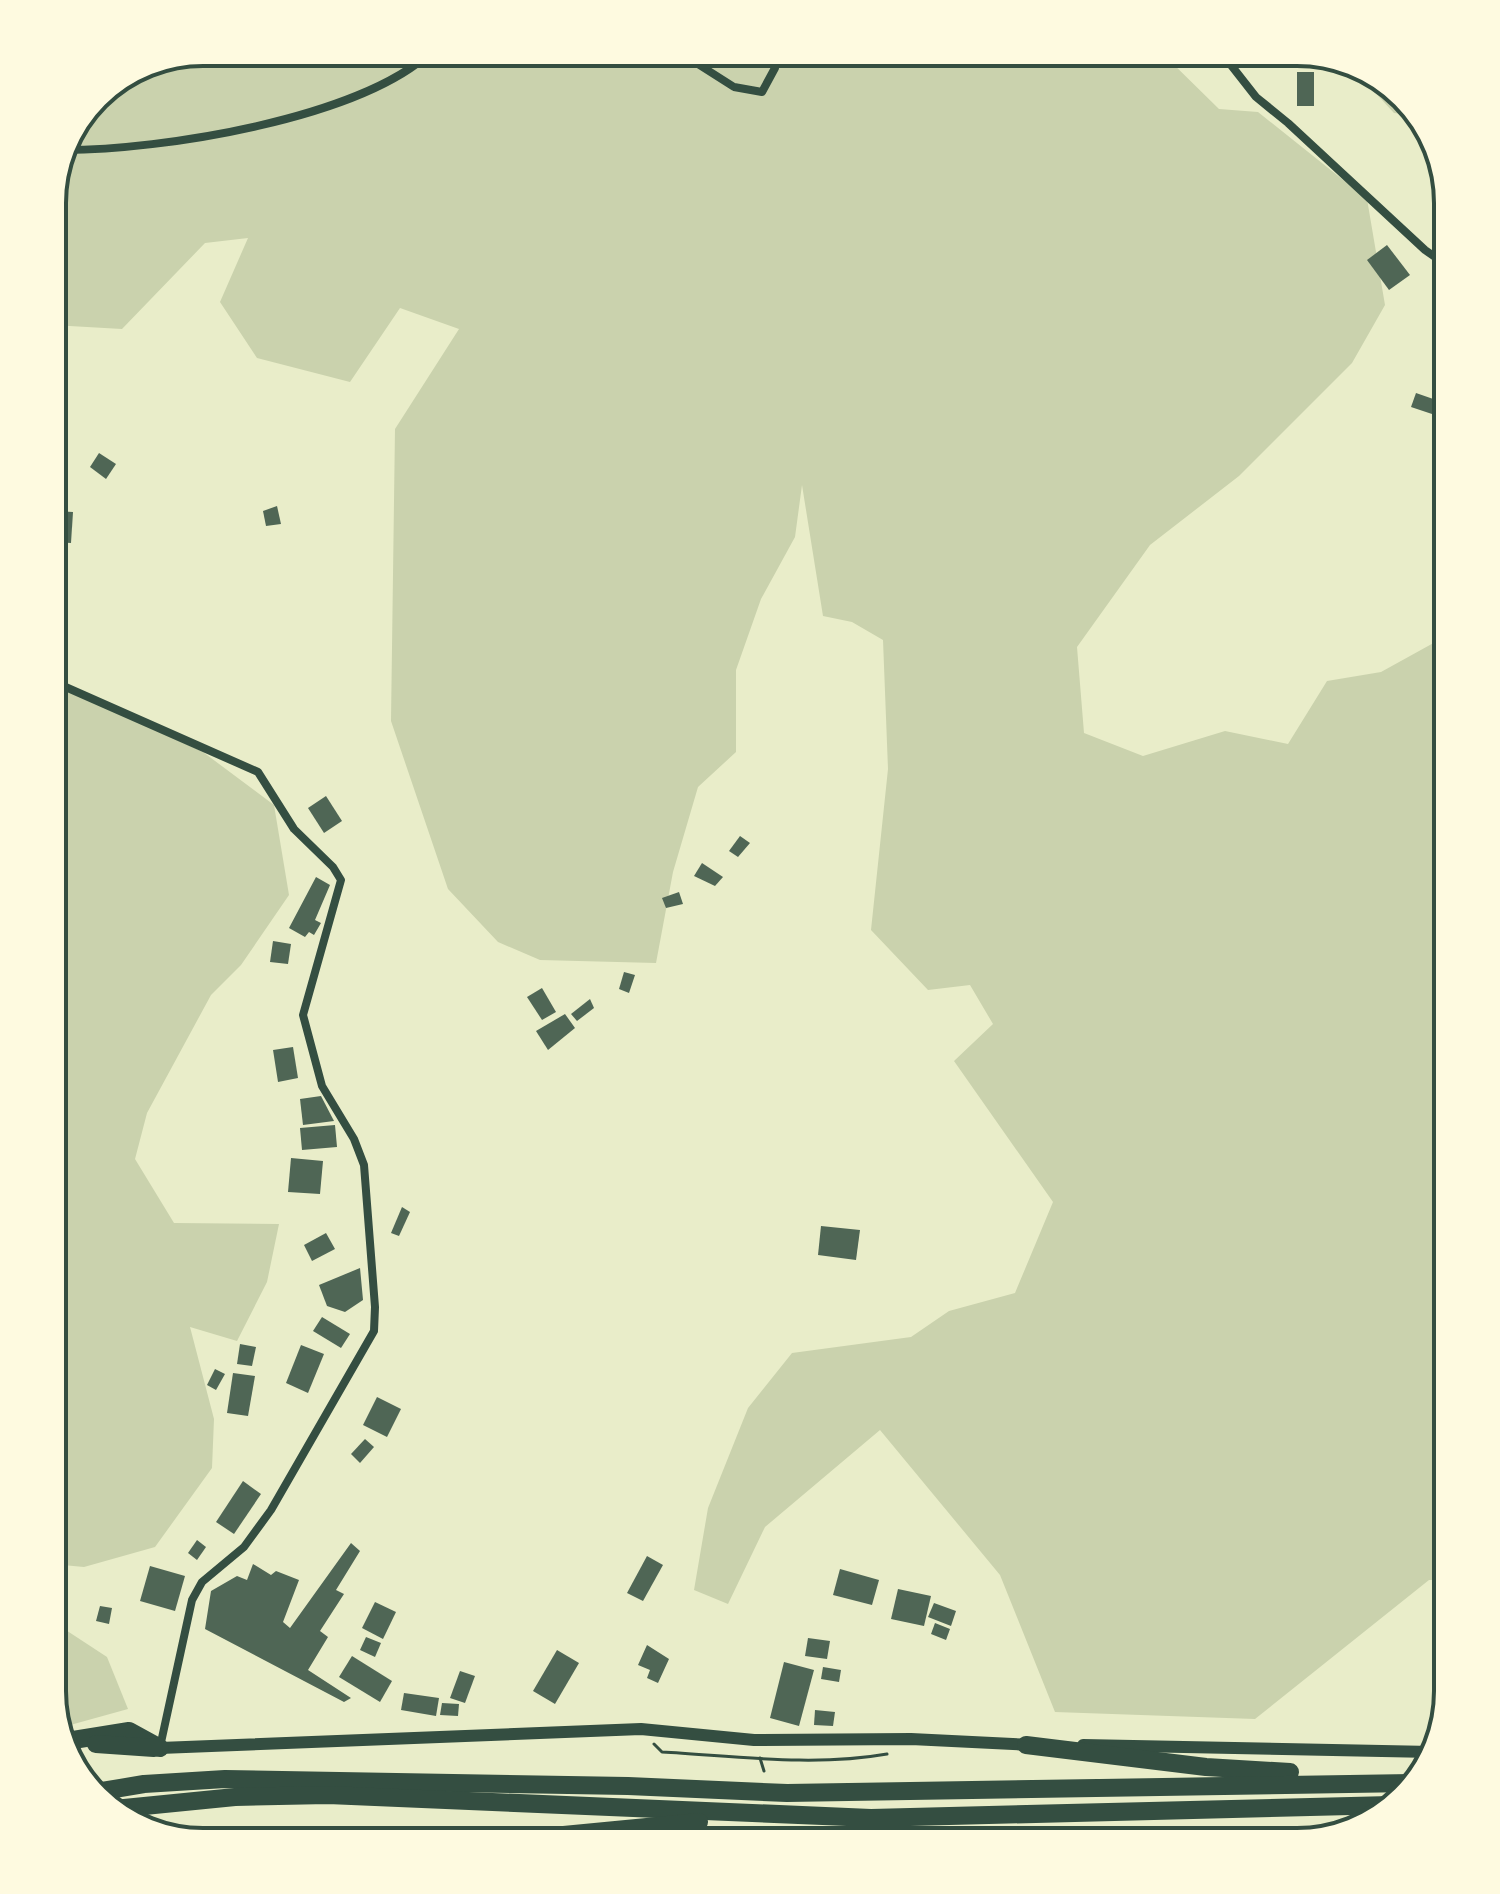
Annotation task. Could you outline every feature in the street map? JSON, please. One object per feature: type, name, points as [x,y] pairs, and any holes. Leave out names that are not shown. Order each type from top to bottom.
[{"type":"highway","points":[[76,1741],[89,1736],[129,1731],[160,1748]]},
{"type":"highway","points":[[77,1745],[160,1748]]},
{"type":"highway","points":[[1026,1745],[1269,1772],[1406,1774]]},
{"type":"highway","points":[[108,1790],[144,1784],[225,1779],[402,1780],[802,1793],[1398,1783]]},
{"type":"highway","points":[[130,1807],[235,1797],[328,1795],[775,1816],[1020,1815],[1372,1805]]},
{"type":"highway","points":[[618,1828],[775,1816]]},
{"type":"street","points":[[77,150],[251,128],[322,110],[409,72],[416,66]]},
{"type":"street","points":[[701,66],[734,87],[762,92],[775,66]]},
{"type":"street","points":[[1232,66],[1256,97],[1434,256]]},
{"type":"street","points":[[66,687],[241,761],[258,772],[294,829],[333,867],[341,880],[303,1015],[322,1086],[354,1139],[364,1165],[375,1307],[374,1331],[271,1510],[244,1547],[202,1582],[192,1600],[160,1748],[641,1729],[754,1740],[911,1739],[1026,1745],[1173,1745],[1420,1752]]},
{"type":"lane","points":[[1249,1808],[1357,1814]]},
{"type":"path","points":[[760,1758],[764,1771]]},
{"type":"green space","points":[[203,66],[1175,66],[1219,109],[1258,112],[1367,199],[1385,305],[1352,363],[1239,476],[1150,545],[1077,647],[1084,733],[1143,756],[1225,731],[1288,744],[1327,681],[1381,672],[1434,643],[1434,1580],[1429,1580],[1255,1719],[1055,1712],[1000,1575],[880,1430],[765,1527],[728,1604],[694,1590],[708,1508],[748,1408],[792,1353],[911,1337],[949,1311],[1015,1293],[1053,1202],[954,1061],[993,1024],[970,985],[928,990],[871,930],[888,769],[883,640],[852,622],[823,616],[802,485],[795,537],[761,599],[736,670],[736,752],[698,787],[673,872],[656,963],[540,960],[498,942],[448,889],[391,721],[395,429],[459,329],[400,308],[350,382],[257,358],[220,302],[248,238],[205,243],[122,329],[66,326],[66,194],[71,167],[80,142],[94,120],[113,100],[134,84],[159,73]]},
{"type":"green space","points":[[1370,87],[1400,114],[1394,113]]},
{"type":"green space","points":[[66,688],[203,752],[274,805],[289,895],[241,965],[211,995],[147,1113],[135,1159],[174,1223],[279,1224],[267,1282],[237,1341],[190,1327],[214,1419],[212,1468],[155,1547],[84,1567],[66,1565]]},
{"type":"green space","points":[[66,1630],[107,1657],[128,1709],[71,1725],[66,1691]]},
{"type":"building","points":[[1297,72],[1314,72],[1314,106],[1297,106]]},
{"type":"building","points":[[1387,245],[1410,275],[1389,290],[1367,260]]},
{"type":"building","points":[[1416,393],[1434,399],[1434,415],[1411,407]]},
{"type":"building","points":[[99,453],[116,464],[106,479],[90,467]]},
{"type":"building","points":[[277,506],[281,524],[266,526],[263,511]]},
{"type":"building","points":[[66,512],[73,512],[71,543],[66,543]]},
{"type":"building","points":[[326,796],[342,821],[324,833],[308,808]]},
{"type":"building","points":[[740,836],[750,843],[738,857],[729,851]]},
{"type":"building","points":[[702,863],[723,877],[715,886],[694,876]]},
{"type":"building","points":[[316,877],[330,885],[315,920],[321,923],[314,935],[309,932],[305,937],[289,928]]},
{"type":"building","points":[[679,892],[683,904],[666,908],[662,898]]},
{"type":"building","points":[[273,941],[291,944],[288,964],[270,962]]},
{"type":"building","points":[[624,972],[635,975],[629,993],[619,989]]},
{"type":"building","points":[[542,988],[556,1012],[542,1020],[527,997]]},
{"type":"building","points":[[590,999],[594,1008],[577,1021],[571,1014]]},
{"type":"building","points":[[565,1014],[575,1028],[548,1050],[536,1031]]},
{"type":"building","points":[[293,1047],[298,1078],[278,1082],[273,1050]]},
{"type":"building","points":[[321,1096],[334,1121],[303,1125],[300,1099]]},
{"type":"building","points":[[335,1125],[337,1147],[302,1150],[300,1128]]},
{"type":"building","points":[[291,1158],[323,1161],[320,1194],[288,1192]]},
{"type":"building","points":[[402,1207],[410,1212],[399,1236],[391,1233]]},
{"type":"building","points":[[821,1226],[860,1230],[856,1260],[818,1255]]},
{"type":"building","points":[[326,1233],[335,1249],[312,1261],[304,1245]]},
{"type":"building","points":[[360,1268],[363,1300],[345,1312],[327,1306],[319,1285]]},
{"type":"building","points":[[322,1317],[350,1334],[341,1348],[313,1331]]},
{"type":"building","points":[[240,1344],[256,1347],[252,1366],[237,1364]]},
{"type":"building","points":[[301,1345],[324,1354],[308,1393],[286,1383]]},
{"type":"building","points":[[215,1369],[225,1374],[216,1390],[207,1385]]},
{"type":"building","points":[[233,1373],[255,1376],[248,1416],[227,1413]]},
{"type":"building","points":[[377,1397],[401,1409],[387,1437],[363,1425]]},
{"type":"building","points":[[365,1439],[374,1447],[360,1463],[351,1454]]},
{"type":"building","points":[[243,1481],[261,1494],[234,1534],[216,1522]]},
{"type":"building","points":[[197,1540],[206,1547],[197,1560],[188,1553]]},
{"type":"building","points":[[351,1543],[360,1551],[336,1590],[344,1594],[320,1631],[328,1637],[308,1670],[351,1698],[344,1702],[205,1629],[211,1591],[237,1576],[247,1580],[253,1564],[271,1575],[276,1571],[299,1580],[283,1622],[290,1628]]},
{"type":"building","points":[[647,1556],[663,1565],[643,1601],[627,1593]]},
{"type":"building","points":[[150,1566],[185,1576],[175,1611],[140,1601]]},
{"type":"building","points":[[840,1569],[879,1580],[872,1605],[833,1595]]},
{"type":"building","points":[[898,1589],[931,1596],[924,1626],[891,1619]]},
{"type":"building","points":[[375,1602],[396,1612],[383,1639],[362,1628]]},
{"type":"building","points":[[934,1603],[956,1611],[951,1626],[928,1617]]},
{"type":"building","points":[[100,1606],[112,1608],[109,1624],[96,1621]]},
{"type":"building","points":[[935,1623],[950,1629],[946,1640],[931,1634]]},
{"type":"building","points":[[366,1637],[381,1643],[375,1657],[360,1650]]},
{"type":"building","points":[[808,1638],[830,1641],[827,1659],[805,1656]]},
{"type":"building","points":[[647,1645],[669,1659],[658,1683],[647,1678],[650,1670],[638,1665]]},
{"type":"building","points":[[557,1650],[579,1663],[555,1704],[533,1691]]},
{"type":"building","points":[[352,1656],[392,1681],[380,1702],[339,1677]]},
{"type":"building","points":[[784,1662],[814,1670],[799,1726],[770,1718]]},
{"type":"building","points":[[823,1667],[841,1670],[839,1682],[821,1679]]},
{"type":"building","points":[[460,1671],[475,1676],[465,1703],[450,1698]]},
{"type":"building","points":[[404,1693],[439,1698],[436,1716],[401,1710]]},
{"type":"building","points":[[442,1703],[459,1704],[458,1716],[440,1715]]},
{"type":"building","points":[[815,1710],[835,1712],[833,1726],[814,1725]]}]
